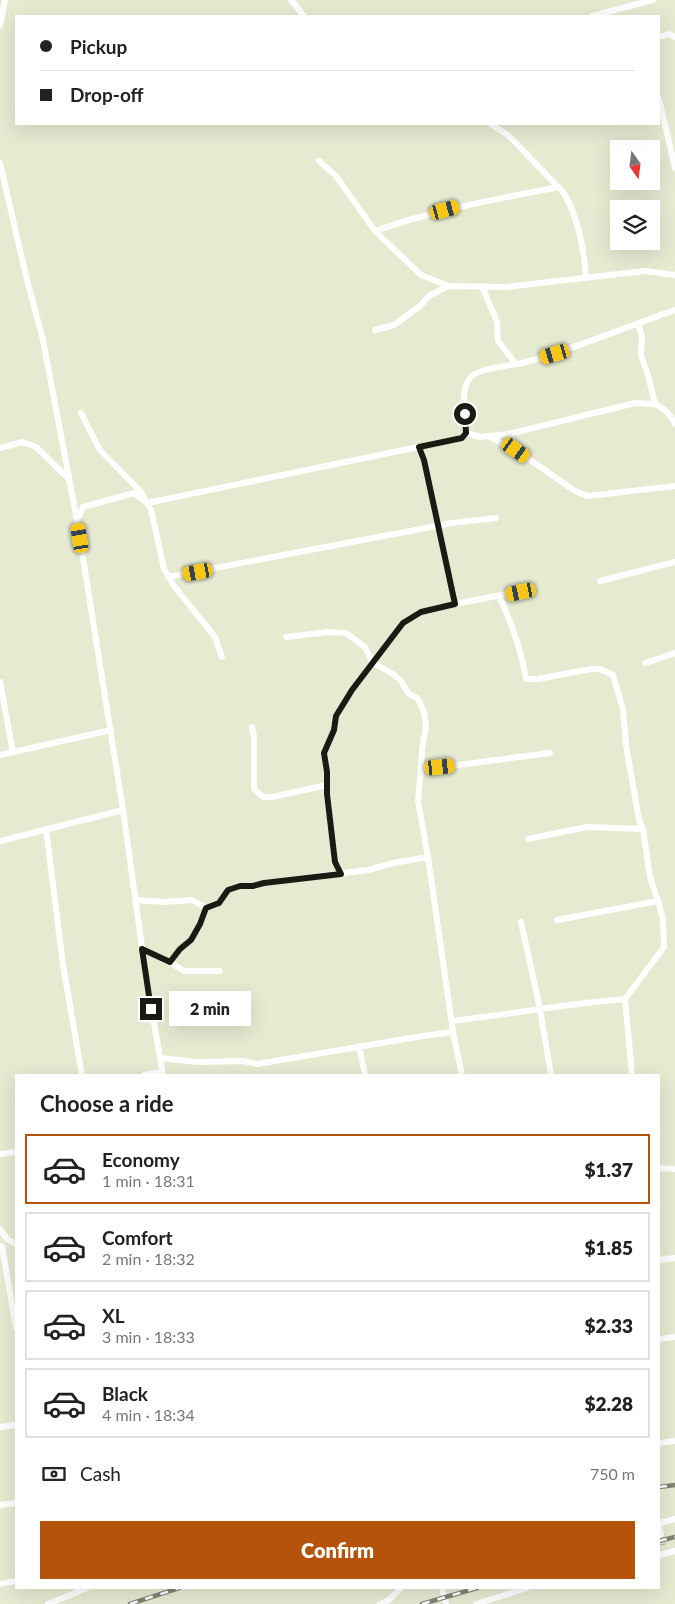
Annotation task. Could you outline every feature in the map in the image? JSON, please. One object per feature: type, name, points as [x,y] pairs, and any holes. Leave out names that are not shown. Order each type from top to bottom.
[{"type":"street","points":[[0,26],[5,0]]},
{"type":"street","points":[[291,0],[303,15]]},
{"type":"street","points":[[596,15],[653,0]]},
{"type":"street","points":[[660,37],[669,34],[675,38]]},
{"type":"street","points":[[660,103],[675,168]]},
{"type":"street","points":[[492,125],[508,135],[564,193],[570,203],[577,223],[585,260],[586,277]]},
{"type":"street","points":[[319,161],[336,176],[375,231],[421,275],[448,286],[463,288],[482,286],[505,287],[645,271],[675,275]]},
{"type":"street","points":[[0,162],[43,340],[77,520],[111,730],[142,949],[162,1073]]},
{"type":"street","points":[[375,231],[397,223],[461,206],[559,187]]},
{"type":"street","points":[[375,330],[394,326],[430,296],[448,286]]},
{"type":"street","points":[[482,286],[497,322],[498,341],[516,364]]},
{"type":"street","points":[[148,504],[462,438],[466,433],[464,394],[470,378],[480,372],[555,354],[675,310]]},
{"type":"street","points":[[638,324],[642,336],[641,355],[655,404]]},
{"type":"street","points":[[466,433],[480,437],[508,434],[635,403],[655,404],[670,414],[675,424]]},
{"type":"street","points":[[81,413],[100,450],[141,492],[148,504],[164,569],[187,603],[215,637],[222,657]]},
{"type":"street","points":[[488,436],[516,450],[575,491],[588,496],[675,486]]},
{"type":"street","points":[[0,448],[22,442],[36,447],[69,479]]},
{"type":"street","points":[[419,447],[424,460],[455,604]]},
{"type":"street","points":[[77,520],[83,507],[134,493],[148,504]]},
{"type":"street","points":[[168,577],[452,522],[496,518]]},
{"type":"street","points":[[600,580],[675,562]]},
{"type":"street","points":[[341,874],[335,862],[324,753],[334,730],[336,716],[352,690],[403,623],[421,612],[533,589]]},
{"type":"street","points":[[499,596],[510,620],[523,661],[526,679],[538,679],[600,669],[613,674],[624,710],[626,745],[639,820],[643,829],[650,877],[663,919],[664,947],[625,998],[632,1074]]},
{"type":"street","points":[[286,637],[329,632],[346,633],[364,647],[372,662],[401,681],[408,693],[418,699],[424,712],[426,725],[418,801],[462,1074]]},
{"type":"street","points":[[645,663],[675,653]]},
{"type":"street","points":[[0,682],[12,752]]},
{"type":"street","points":[[252,727],[254,737],[254,789],[263,797],[327,785]]},
{"type":"street","points":[[0,755],[111,730]]},
{"type":"street","points":[[421,768],[550,753]]},
{"type":"street","points":[[0,841],[123,810]]},
{"type":"street","points":[[528,839],[587,827],[643,829]]},
{"type":"street","points":[[46,829],[63,965],[82,1074]]},
{"type":"street","points":[[170,962],[180,949],[191,940],[206,908],[219,903],[228,890],[240,886],[253,886],[368,870],[393,863],[428,857]]},
{"type":"street","points":[[136,900],[163,902],[192,900],[206,908]]},
{"type":"street","points":[[557,920],[658,901]]},
{"type":"street","points":[[521,922],[540,1010],[551,1074]]},
{"type":"street","points":[[142,949],[184,971],[220,971]]},
{"type":"street","points":[[452,1021],[540,1010],[568,1004],[625,998]]},
{"type":"street","points":[[160,1058],[197,1062],[243,1061],[257,1064],[454,1032]]},
{"type":"street","points":[[359,1046],[365,1074]]},
{"type":"street","points":[[0,1154],[15,1152]]},
{"type":"street","points":[[660,1168],[675,1169]]},
{"type":"street","points":[[0,1230],[15,1243]]},
{"type":"street","points":[[15,1244],[1,1246],[15,1323]]},
{"type":"street","points":[[660,1260],[675,1258]]},
{"type":"street","points":[[660,1339],[675,1337]]},
{"type":"street","points":[[0,1427],[15,1425]]},
{"type":"street","points":[[660,1443],[675,1441]]},
{"type":"street","points":[[0,1505],[15,1502]]},
{"type":"street","points":[[660,1524],[675,1519]]},
{"type":"street","points":[[660,1530],[661,1535]]},
{"type":"street","points":[[663,1545],[662,1554],[675,1551]]},
{"type":"street","points":[[0,1584],[15,1581]]},
{"type":"street","points":[[48,1604],[85,1589]]},
{"type":"street","points":[[380,1604],[389,1600],[400,1589]]},
{"type":"street","points":[[442,1589],[446,1604]]},
{"type":"street","points":[[476,1604],[524,1589]]},
{"type":"tunnel","points":[[661,1535],[663,1545]]},
{"type":"railway","points":[[660,1487],[675,1485]]},
{"type":"railway","points":[[660,1541],[675,1537]]},
{"type":"railway","points":[[130,1604],[176,1589]]},
{"type":"railway","points":[[422,1604],[474,1589]]},
{"type":"route","points":[[151,1009],[142,949],[170,962],[180,949],[191,940],[206,908],[219,903],[228,890],[240,886],[253,886],[307,877],[341,874],[335,862],[324,753],[334,730],[336,716],[372,662],[403,623],[421,612],[455,604],[424,460],[419,447],[462,438],[466,433],[465,414]]}]
